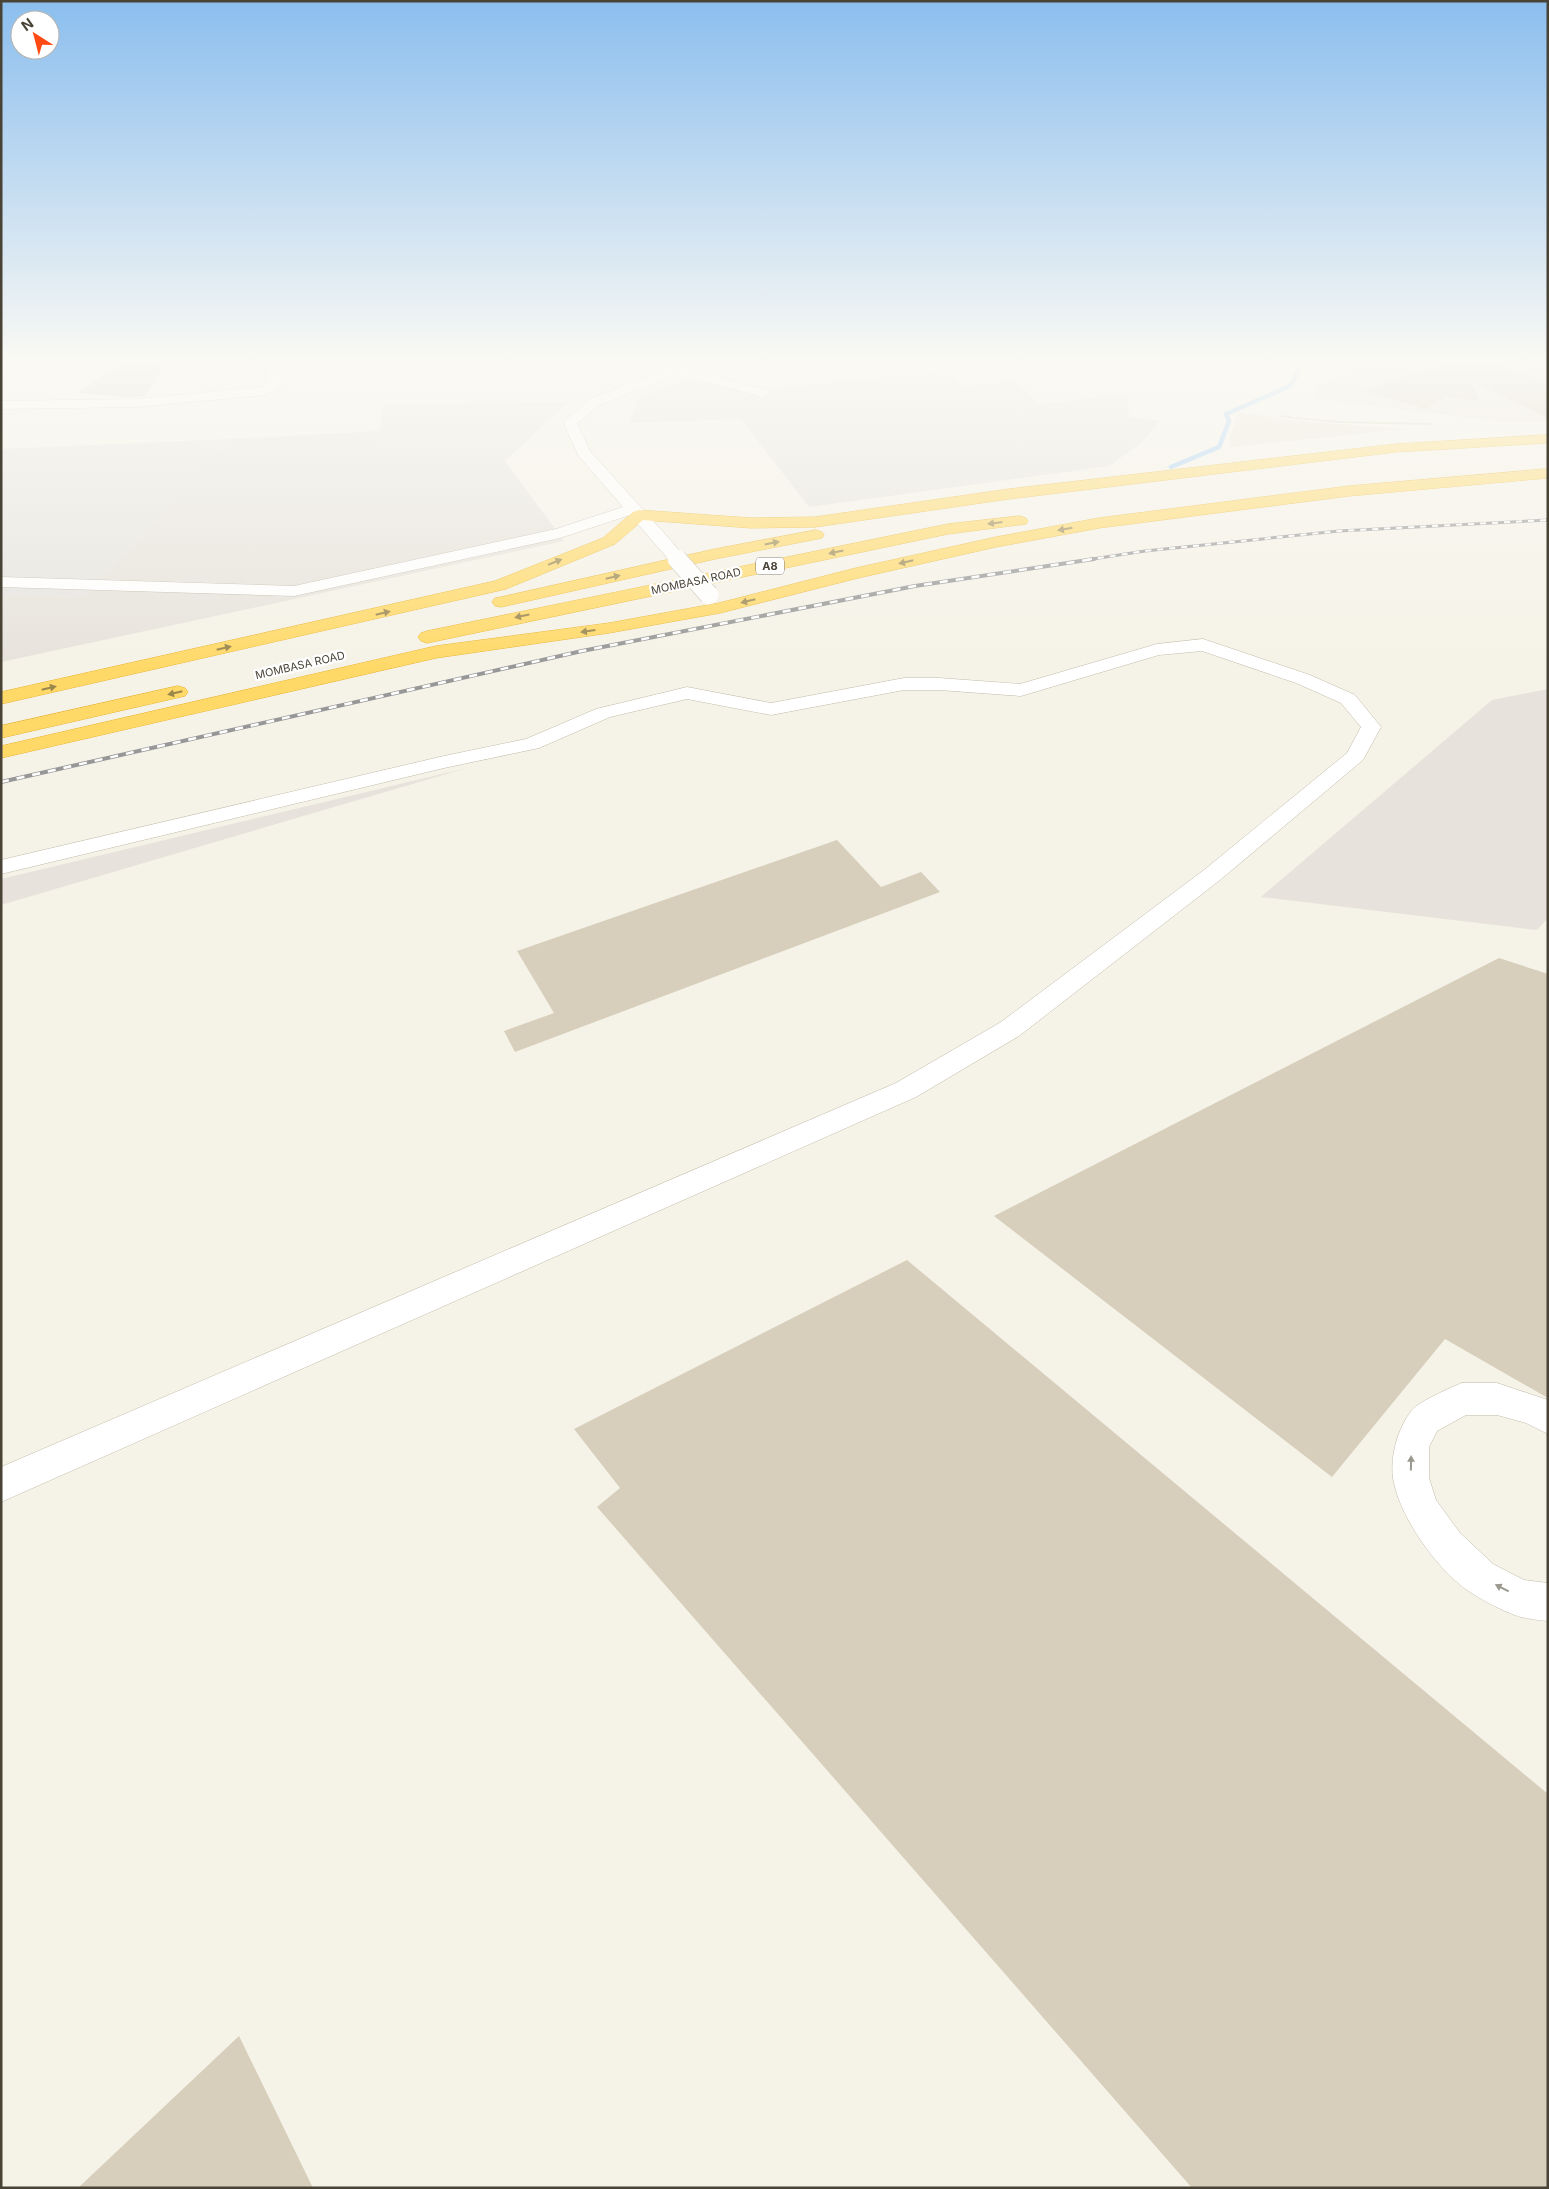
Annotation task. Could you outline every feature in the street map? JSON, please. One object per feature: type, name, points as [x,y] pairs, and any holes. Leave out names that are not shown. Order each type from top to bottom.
[{"type":"highway","points":[[1,698],[500,585],[609,541],[636,512],[751,523],[815,522],[1009,494],[1265,463]]},
{"type":"highway","name":"MOMBASA ROAD","points":[[482,606],[715,554],[883,522],[1193,480],[1360,463]]},
{"type":"highway","name":"MOMBASA ROAD","points":[[408,641],[948,529],[1504,463]]},
{"type":"highway","points":[[1,752],[436,652],[609,628],[715,601],[996,542],[1098,523],[1349,491],[1548,473]]},
{"type":"highway","name":"MOMBASA ROAD","points":[[1,713],[462,610]]},
{"type":"highway","points":[[1,732],[196,688]]},
{"type":"street","points":[[593,463],[715,601]]},
{"type":"street","points":[[1,582],[294,591],[560,533],[636,512]]},
{"type":"street","points":[[1,867],[444,762],[532,744],[603,713],[687,693],[771,710],[904,684],[939,684],[1021,690],[1157,650],[1203,645],[1303,678],[1348,698],[1371,727],[1356,756],[1212,875],[1010,1029],[906,1090],[1,1485]]},
{"type":"street","points":[[1548,1418],[1534,1410],[1497,1399],[1462,1400],[1425,1420],[1412,1445],[1411,1478],[1422,1510],[1446,1546],[1480,1577],[1521,1598],[1548,1602]]},
{"type":"shaded area","points":[[1,463],[208,463],[83,597],[1,595]]},
{"type":"shaded area","points":[[208,463],[507,463],[564,541],[1,662],[1,595],[83,597]]},
{"type":"shaded area","points":[[775,463],[1113,463],[1109,466],[809,507]]},
{"type":"shaded area","points":[[1548,689],[1548,918],[1537,930],[1261,897],[1492,700]]},
{"type":"shaded area","points":[[467,768],[1,905],[1,879]]},
{"type":"building","points":[[837,840],[881,887],[921,872],[940,892],[515,1052],[504,1031],[554,1013],[517,951]]},
{"type":"building","points":[[1499,958],[1548,974],[1548,1398],[1445,1339],[1332,1477],[994,1216]]},
{"type":"building","points":[[907,1260],[1548,1794],[1548,2188],[1192,2188],[597,1507],[620,1488],[574,1429]]},
{"type":"building","points":[[239,2036],[313,2188],[78,2188]]},
{"type":"waterway","points":[[1171,467],[1180,463]]},
{"type":"railway","points":[[1086,560],[1145,551],[1339,531],[1548,520]]},
{"type":"railway","points":[[1,782],[582,651],[915,586],[1094,559]]}]
